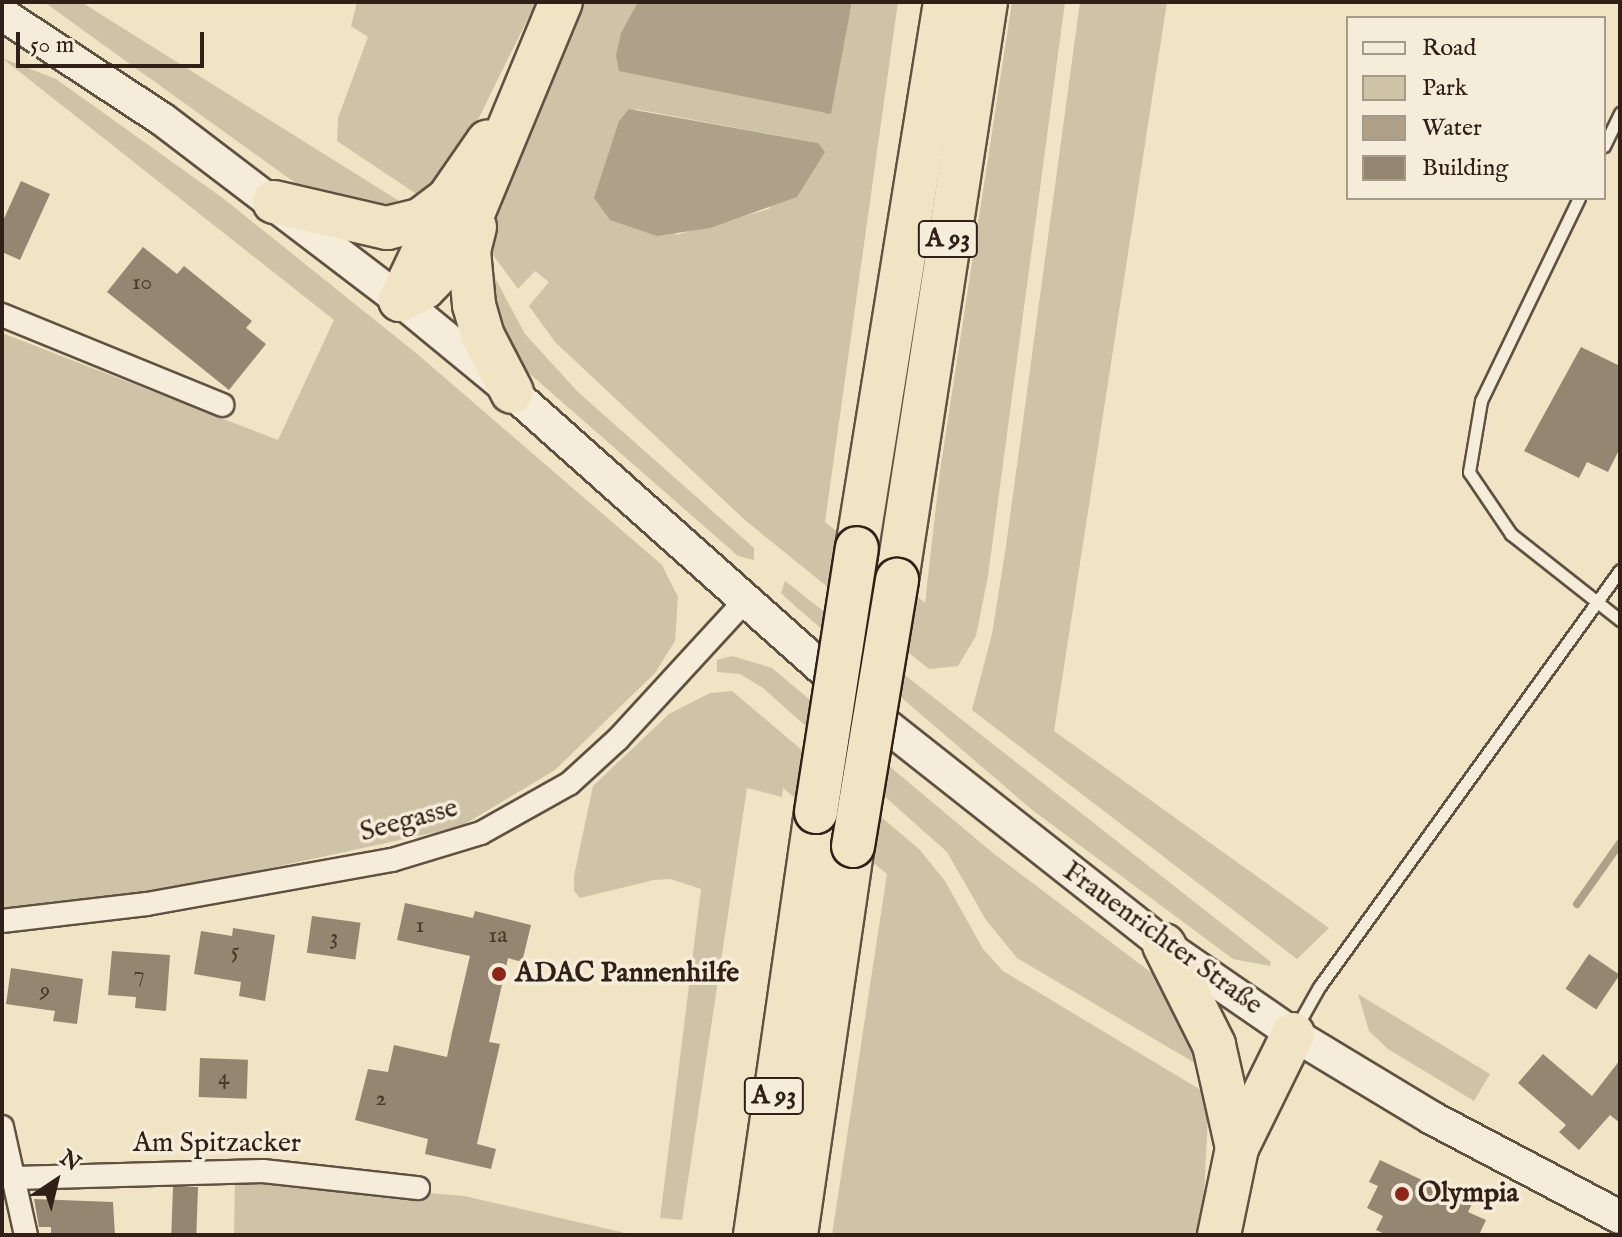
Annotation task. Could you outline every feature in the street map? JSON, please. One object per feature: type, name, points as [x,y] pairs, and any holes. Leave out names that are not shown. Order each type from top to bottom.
[{"type":"highway","points":[[400,300],[440,274],[463,204],[519,98],[561,2]]},
{"type":"highway","points":[[916,177],[923,2]]},
{"type":"highway","name":"A 93","points":[[755,1235],[816,812],[945,2]]},
{"type":"highway","name":"A 93","points":[[796,1235],[853,846],[986,2]]},
{"type":"highway","points":[[274,202],[387,228],[463,204]]},
{"type":"highway","points":[[463,204],[469,278],[483,336],[512,392]]},
{"type":"highway","points":[[1164,945],[1214,1045],[1237,1148]]},
{"type":"highway","points":[[1219,1235],[1237,1148],[1293,1034]]},
{"type":"highway","points":[[811,1235],[817,1101]]},
{"type":"main road","name":"Frauenrichter Straße","points":[[2,14],[162,119],[400,300],[512,392],[882,722],[1164,945],[1293,1034],[1432,1118],[1620,1217]]},
{"type":"street","points":[[2,315],[222,405]]},
{"type":"street","name":"Seegasse","points":[[2,921],[147,904],[392,860],[481,833],[570,783],[618,739],[745,601]]},
{"type":"street","points":[[2,1127],[26,1235]]},
{"type":"street","name":"Am Spitzacker","points":[[15,1178],[263,1171],[418,1188]]},
{"type":"lane","points":[[1606,142],[1620,113]]},
{"type":"lane","points":[[1578,200],[1481,401],[1469,472],[1511,534],[1620,620]]},
{"type":"lane","points":[[1293,1034],[1319,987],[1620,570]]},
{"type":"green space","points":[[44,2],[81,2],[412,209],[402,214],[305,190]]},
{"type":"green space","points":[[357,2],[536,2],[460,156],[427,201],[337,141],[338,118],[368,37],[351,26]]},
{"type":"green space","points":[[584,2],[638,2],[616,55],[831,113],[852,2],[898,2],[825,522],[925,603],[940,471],[1012,2],[1065,2],[988,576],[976,636],[958,666],[929,669],[746,521],[555,342],[529,306],[549,282],[535,271],[518,289],[485,244],[493,213]],"holes":[[[635,109],[818,143],[769,209],[676,235]]]},
{"type":"green space","points":[[1080,2],[1167,2],[1054,731],[1329,928],[1297,959],[972,710],[992,634],[1006,546]]},
{"type":"green space","points":[[2,58],[56,79],[224,199],[416,353],[662,565],[678,597],[675,641],[655,673],[555,770],[460,827],[2,926],[2,333],[278,440],[334,320]]},
{"type":"green space","points":[[487,263],[525,334],[578,392],[754,548],[754,560],[738,556],[522,367],[498,329]]},
{"type":"green space","points":[[785,581],[1271,962],[1270,966],[1233,959],[1031,809],[795,606],[781,593]]},
{"type":"green space","points":[[732,656],[772,668],[993,853],[1153,974],[1188,1021],[1205,1069],[1017,958],[986,920],[947,852],[763,688],[740,674],[717,672],[717,660]]},
{"type":"green space","points":[[732,691],[919,849],[945,881],[983,949],[1003,971],[1209,1095],[1202,1235],[832,1235],[887,874],[783,788],[782,797],[747,788],[682,1220],[660,1218],[701,889],[670,879],[654,880],[580,898],[574,891],[574,876],[593,786],[669,714],[710,693]]},
{"type":"green space","points":[[1358,994],[1490,1074],[1474,1101],[1388,1049],[1369,1031]]},
{"type":"green space","points":[[235,1177],[464,1196],[634,1235],[234,1235]]},
{"type":"water","points":[[638,2],[852,2],[831,114],[619,71],[616,55],[621,33]]},
{"type":"water","points":[[629,109],[818,143],[825,152],[797,197],[710,228],[657,236],[610,220],[594,198],[619,121]]},
{"type":"building","points":[[21,181],[50,194],[20,260],[2,252],[2,223]]},
{"type":"building","points":[[143,247],[177,274],[184,266],[252,321],[246,328],[266,344],[229,390],[107,292]]},
{"type":"building","points":[[1581,347],[1620,366],[1620,448],[1608,472],[1587,462],[1579,478],[1524,451]]},
{"type":"building","points":[[405,903],[473,918],[475,911],[531,925],[522,962],[508,958],[489,1042],[500,1044],[477,1144],[496,1149],[491,1169],[425,1154],[428,1139],[355,1120],[368,1069],[388,1072],[394,1045],[447,1057],[470,956],[397,940]]},
{"type":"building","points":[[312,916],[361,923],[355,959],[307,953]]},
{"type":"building","points":[[233,928],[275,935],[265,1001],[239,996],[241,982],[194,974],[201,931],[232,936]]},
{"type":"building","points":[[112,951],[170,955],[166,1011],[135,1008],[136,997],[108,995]]},
{"type":"building","points":[[1589,954],[1620,975],[1596,1010],[1566,989]]},
{"type":"building","points":[[11,968],[83,979],[77,1024],[53,1021],[55,1011],[6,1004]]},
{"type":"building","points":[[1543,1054],[1592,1096],[1620,1060],[1620,1123],[1610,1115],[1579,1150],[1559,1132],[1566,1125],[1518,1083]]},
{"type":"building","points":[[200,1058],[248,1060],[247,1099],[199,1097]]},
{"type":"building","points":[[1380,1160],[1472,1204],[1468,1212],[1486,1220],[1479,1235],[1387,1235],[1376,1230],[1383,1216],[1367,1208],[1378,1186],[1369,1182]]},
{"type":"building","points":[[173,1186],[198,1187],[196,1235],[171,1234]]},
{"type":"building","points":[[34,1199],[113,1202],[115,1235],[51,1235],[51,1227],[39,1227]]},
{"type":"waterway","points":[[1577,904],[1620,843]]},
{"type":"place","name":"ADAC Pannenhilfe","points":[[499,974]]},
{"type":"place","name":"Olympia","points":[[1402,1194]]}]
